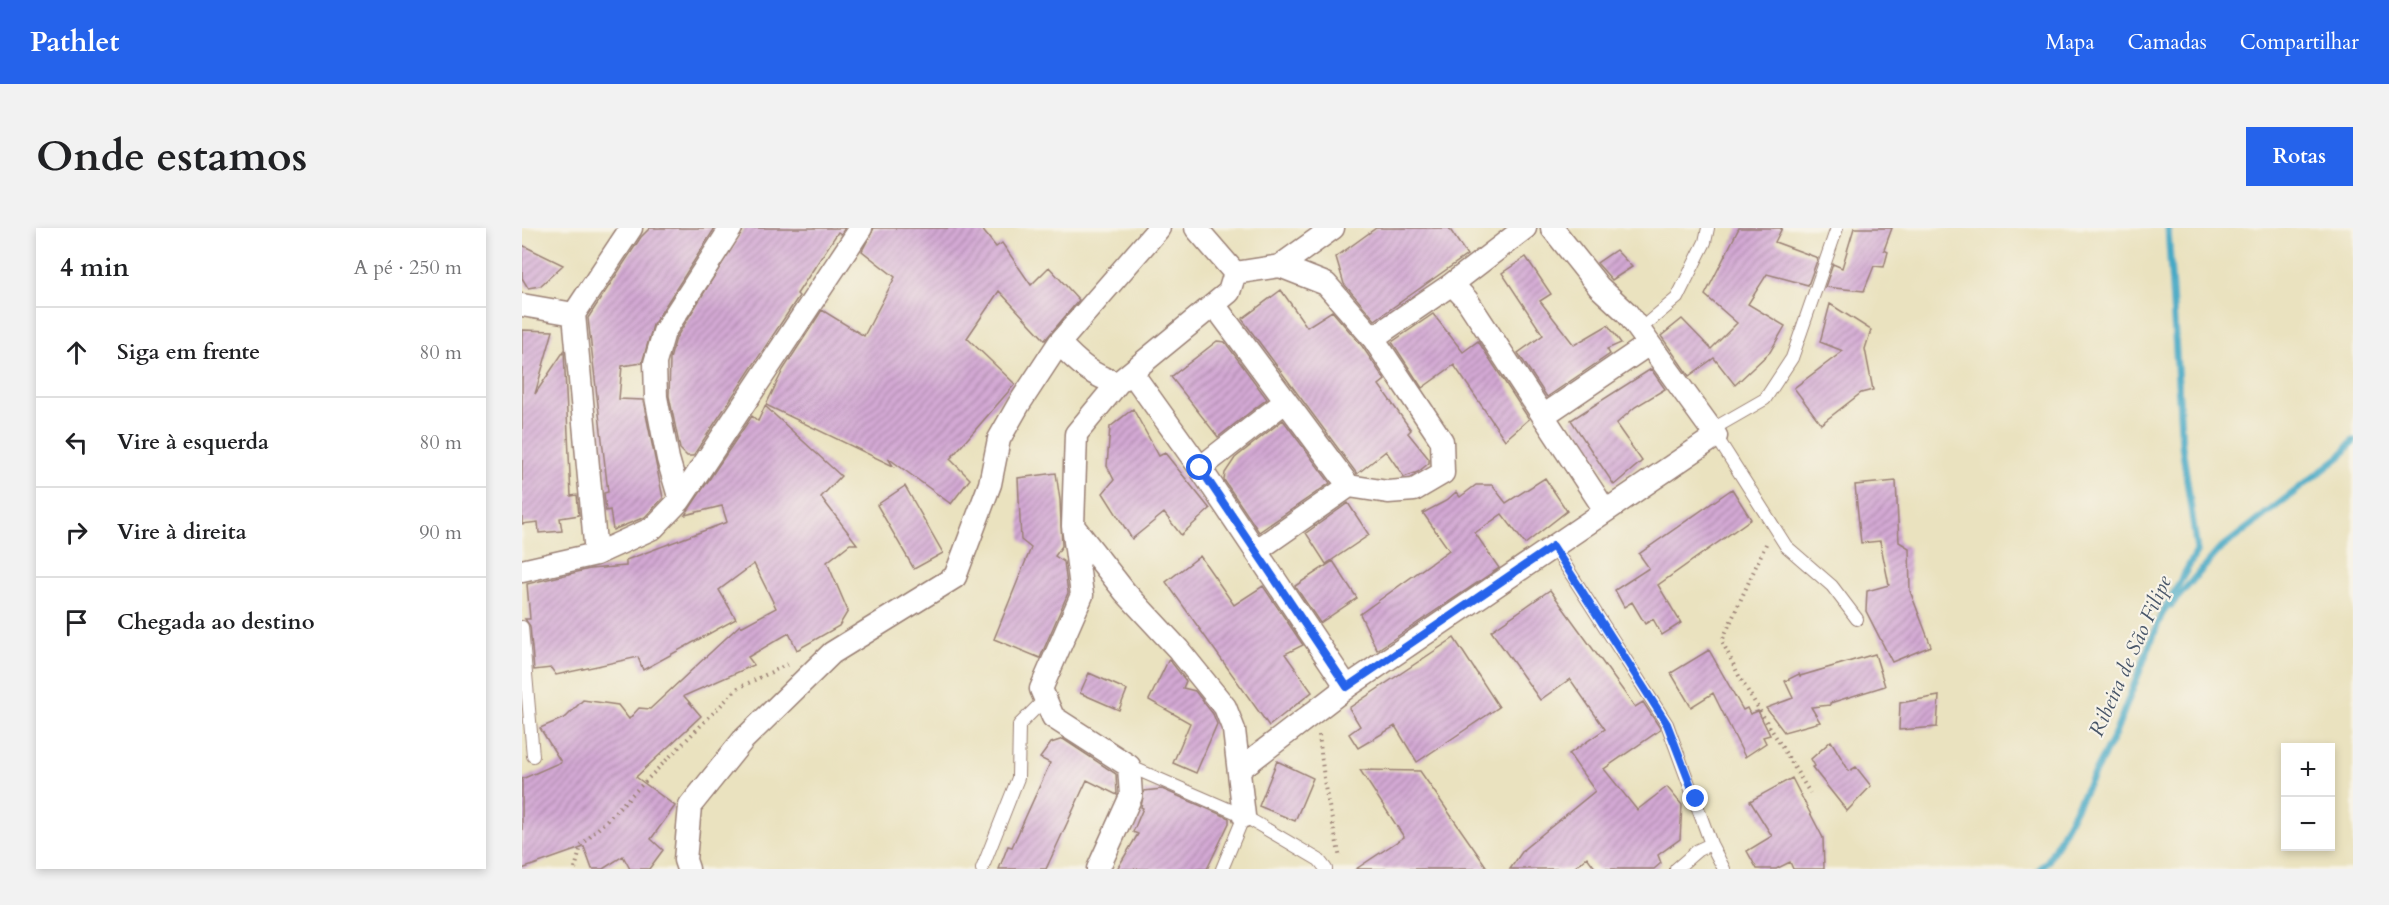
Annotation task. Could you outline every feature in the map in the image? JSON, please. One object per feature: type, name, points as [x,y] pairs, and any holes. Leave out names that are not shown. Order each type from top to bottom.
[{"type":"street","points":[[596,554],[574,314],[631,228]]},
{"type":"street","points":[[680,500],[668,459],[656,397],[655,363],[664,332],[731,228]]},
{"type":"street","points":[[522,571],[596,554],[653,528],[680,500],[861,228]]},
{"type":"street","points":[[688,869],[685,860],[690,806],[743,740],[832,653],[955,577],[990,484],[999,439],[1046,360],[1159,228]]},
{"type":"street","points":[[1196,228],[1235,273]]},
{"type":"street","points":[[1235,273],[1280,266],[1333,228]]},
{"type":"street","points":[[1373,338],[1452,284],[1525,228]]},
{"type":"street","points":[[1240,769],[1347,687],[1714,433],[1627,313],[1599,287],[1552,228]]},
{"type":"street","points":[[1256,551],[1349,486],[1388,492],[1414,490],[1443,473],[1442,441],[1373,338],[1326,284],[1280,266]]},
{"type":"street","points":[[1098,869],[1131,796],[1130,766],[1053,717],[1041,689],[1082,595],[1073,526],[1076,434],[1125,378],[1215,306],[1229,292],[1235,273]]},
{"type":"street","points":[[1452,284],[1467,300],[1605,510]]},
{"type":"street","points":[[522,305],[574,314]]},
{"type":"street","points":[[1215,306],[1349,486]]},
{"type":"street","points":[[1543,416],[1644,337]]},
{"type":"street","points":[[1059,343],[1089,372],[1103,379],[1125,378]]},
{"type":"street","points":[[1125,378],[1200,468],[1347,687]]},
{"type":"street","points":[[1200,468],[1286,401]]},
{"type":"street","points":[[1073,526],[1125,592],[1178,649],[1225,707],[1234,729],[1244,816]]},
{"type":"lane","points":[[1644,337],[1677,298],[1705,242],[1708,228]]},
{"type":"lane","points":[[1837,228],[1792,358],[1765,399],[1714,433],[1786,546],[1832,586],[1857,619]]},
{"type":"lane","points":[[1553,546],[1667,724],[1711,844],[1724,869]]},
{"type":"lane","points":[[522,627],[533,756]]},
{"type":"lane","points":[[982,869],[1018,778],[1019,725],[1045,699]]},
{"type":"lane","points":[[1130,766],[1244,816],[1319,860],[1326,869]]},
{"type":"lane","points":[[1222,869],[1244,816]]},
{"type":"lane","points":[[1676,869],[1698,850],[1711,844]]},
{"type":"path","points":[[1774,527],[1722,640],[1740,678],[1810,793]]},
{"type":"path","points":[[575,869],[581,846],[738,688],[789,664]]},
{"type":"path","points":[[1317,710],[1325,786],[1341,862]]},
{"type":"building","points":[[650,228],[715,228],[653,325],[642,363],[622,366],[619,399],[643,400],[663,498],[645,517],[613,530],[610,510],[606,511],[604,493],[608,492],[588,318],[641,237]]},
{"type":"building","points":[[744,228],[845,228],[841,234],[838,232],[797,294],[799,296],[693,456],[687,456],[680,449],[669,396],[670,359],[676,338]]},
{"type":"building","points":[[874,228],[981,228],[996,247],[1002,243],[1031,285],[1049,267],[1079,300],[1045,340],[999,291],[967,338],[1015,384],[950,459],[970,479],[951,504],[888,458],[893,466],[766,405],[783,370],[822,310],[864,336],[895,277],[862,251]]},
{"type":"building","points":[[1376,228],[1449,228],[1467,255],[1375,320],[1344,284],[1336,257]]},
{"type":"building","points":[[1739,228],[1782,228],[1775,242],[1818,258],[1808,285],[1767,274],[1748,304],[1785,326],[1770,352],[1735,385],[1714,358],[1689,376],[1661,336],[1682,319],[1711,349],[1737,323],[1705,295]]},
{"type":"building","points":[[1854,228],[1892,228],[1884,250],[1888,252],[1884,267],[1874,266],[1864,291],[1825,287],[1833,264],[1842,268]]},
{"type":"building","points":[[522,245],[563,265],[540,286],[528,288],[522,278]]},
{"type":"building","points":[[1616,250],[1632,267],[1612,280],[1597,263]]},
{"type":"building","points":[[1526,257],[1551,294],[1540,301],[1574,345],[1608,325],[1621,343],[1607,349],[1610,354],[1547,397],[1518,353],[1543,335],[1502,273]]},
{"type":"building","points":[[1281,290],[1307,327],[1332,311],[1362,346],[1385,380],[1379,385],[1411,430],[1408,433],[1429,459],[1429,463],[1418,472],[1404,477],[1386,451],[1357,474],[1242,319]]},
{"type":"building","points":[[1830,304],[1871,330],[1865,349],[1873,390],[1861,393],[1821,424],[1794,388],[1843,351],[1820,342]]},
{"type":"building","points":[[1433,314],[1463,352],[1478,341],[1529,419],[1505,440],[1454,365],[1422,388],[1392,342]]},
{"type":"building","points":[[522,330],[553,331],[535,394],[564,351],[571,496],[577,495],[579,515],[560,518],[562,531],[539,533],[538,522],[522,524]]},
{"type":"building","points":[[1217,341],[1225,342],[1267,399],[1218,437],[1171,377]]},
{"type":"building","points":[[1651,369],[1665,389],[1635,407],[1616,424],[1642,461],[1614,485],[1571,420]]},
{"type":"building","points":[[765,406],[841,476],[821,497],[857,544],[850,544],[827,562],[848,611],[839,626],[797,650],[789,633],[748,657],[754,665],[684,696],[701,716],[636,777],[675,806],[651,839],[663,850],[649,869],[630,869],[623,856],[603,869],[592,869],[584,847],[522,869],[522,779],[561,762],[540,728],[566,717],[583,700],[618,705],[629,719],[639,708],[650,709],[740,625],[741,627],[776,608],[754,564],[719,590],[736,619],[643,670],[638,657],[556,675],[551,668],[534,670],[530,626],[525,619],[530,619],[527,584],[590,569],[626,566],[626,560],[727,522],[722,506],[685,515],[752,416],[758,421]]},
{"type":"building","points":[[1133,409],[1159,456],[1165,453],[1210,509],[1181,535],[1164,513],[1132,539],[1103,493],[1114,480],[1107,466],[1110,427]]},
{"type":"building","points":[[1283,420],[1330,483],[1259,532],[1224,480],[1225,473],[1235,458]]},
{"type":"building","points":[[1056,473],[1062,546],[1055,556],[1064,562],[1068,593],[1040,658],[994,639],[1031,548],[1021,540],[1018,478]]},
{"type":"building","points":[[1545,478],[1567,511],[1525,544],[1502,514],[1475,533],[1499,568],[1377,650],[1360,614],[1449,550],[1423,513],[1446,501],[1456,492],[1460,497],[1476,485],[1492,485],[1506,503]]},
{"type":"building","points":[[1896,481],[1899,542],[1909,548],[1910,591],[1931,646],[1892,662],[1866,611],[1867,591],[1889,585],[1880,541],[1861,543],[1855,485]]},
{"type":"building","points":[[905,486],[943,553],[914,569],[877,505]]},
{"type":"building","points":[[1732,489],[1751,519],[1658,585],[1681,623],[1662,635],[1653,619],[1645,624],[1632,602],[1624,607],[1615,590],[1649,568],[1639,554]]},
{"type":"building","points":[[1348,503],[1369,535],[1326,564],[1306,533]]},
{"type":"building","points":[[1200,556],[1234,605],[1263,586],[1303,645],[1285,654],[1312,692],[1269,726],[1166,582]]},
{"type":"building","points":[[1333,561],[1357,598],[1320,623],[1295,586]]},
{"type":"building","points":[[1550,590],[1635,707],[1643,702],[1660,728],[1604,769],[1637,810],[1667,787],[1682,805],[1680,839],[1658,855],[1661,863],[1654,869],[1596,869],[1587,857],[1573,869],[1510,869],[1524,849],[1595,791],[1569,754],[1605,729],[1570,679],[1540,700],[1491,631]]},
{"type":"building","points":[[1454,638],[1499,707],[1417,762],[1395,726],[1358,748],[1349,734],[1360,726],[1349,708]]},
{"type":"building","points":[[1709,650],[1743,710],[1747,708],[1750,714],[1758,711],[1770,735],[1763,737],[1766,743],[1745,757],[1713,693],[1691,707],[1671,673]]},
{"type":"building","points":[[1875,654],[1885,686],[1830,703],[1830,705],[1811,707],[1820,722],[1784,732],[1766,708],[1793,698],[1785,681],[1799,674],[1800,676]]},
{"type":"building","points":[[1169,659],[1186,681],[1183,688],[1195,691],[1213,714],[1217,724],[1196,773],[1173,763],[1190,723],[1149,700]]},
{"type":"building","points":[[1089,673],[1127,690],[1119,710],[1080,693]]},
{"type":"building","points":[[1939,696],[1937,727],[1899,730],[1900,703]]},
{"type":"building","points":[[1063,739],[1116,774],[1117,795],[1087,780],[1046,869],[999,869],[1008,846],[1012,847],[1050,763],[1040,758],[1051,743]]},
{"type":"building","points":[[1831,741],[1849,771],[1856,767],[1871,786],[1847,811],[1812,767],[1815,766],[1811,759]]},
{"type":"building","points":[[1277,761],[1313,778],[1295,821],[1259,806]]},
{"type":"building","points":[[1360,770],[1420,771],[1488,869],[1356,869],[1404,837]]},
{"type":"building","points":[[1792,778],[1823,838],[1824,869],[1793,869],[1790,862],[1776,869],[1757,869],[1747,851],[1772,836],[1750,801]]},
{"type":"building","points":[[1162,789],[1229,818],[1229,823],[1207,869],[1117,869],[1138,834],[1133,832],[1143,808],[1141,807],[1144,791]]},
{"type":"waterway","name":"Ribeira de São Filipe","points":[[2040,869],[2048,861],[2115,734],[2161,616],[2197,551],[2182,445],[2168,228]]},
{"type":"waterway","points":[[2171,605],[2219,550],[2341,456],[2353,441]]},
{"type":"route","points":[[1200,468],[1347,687],[1553,546],[1667,724],[1696,799]]}]
